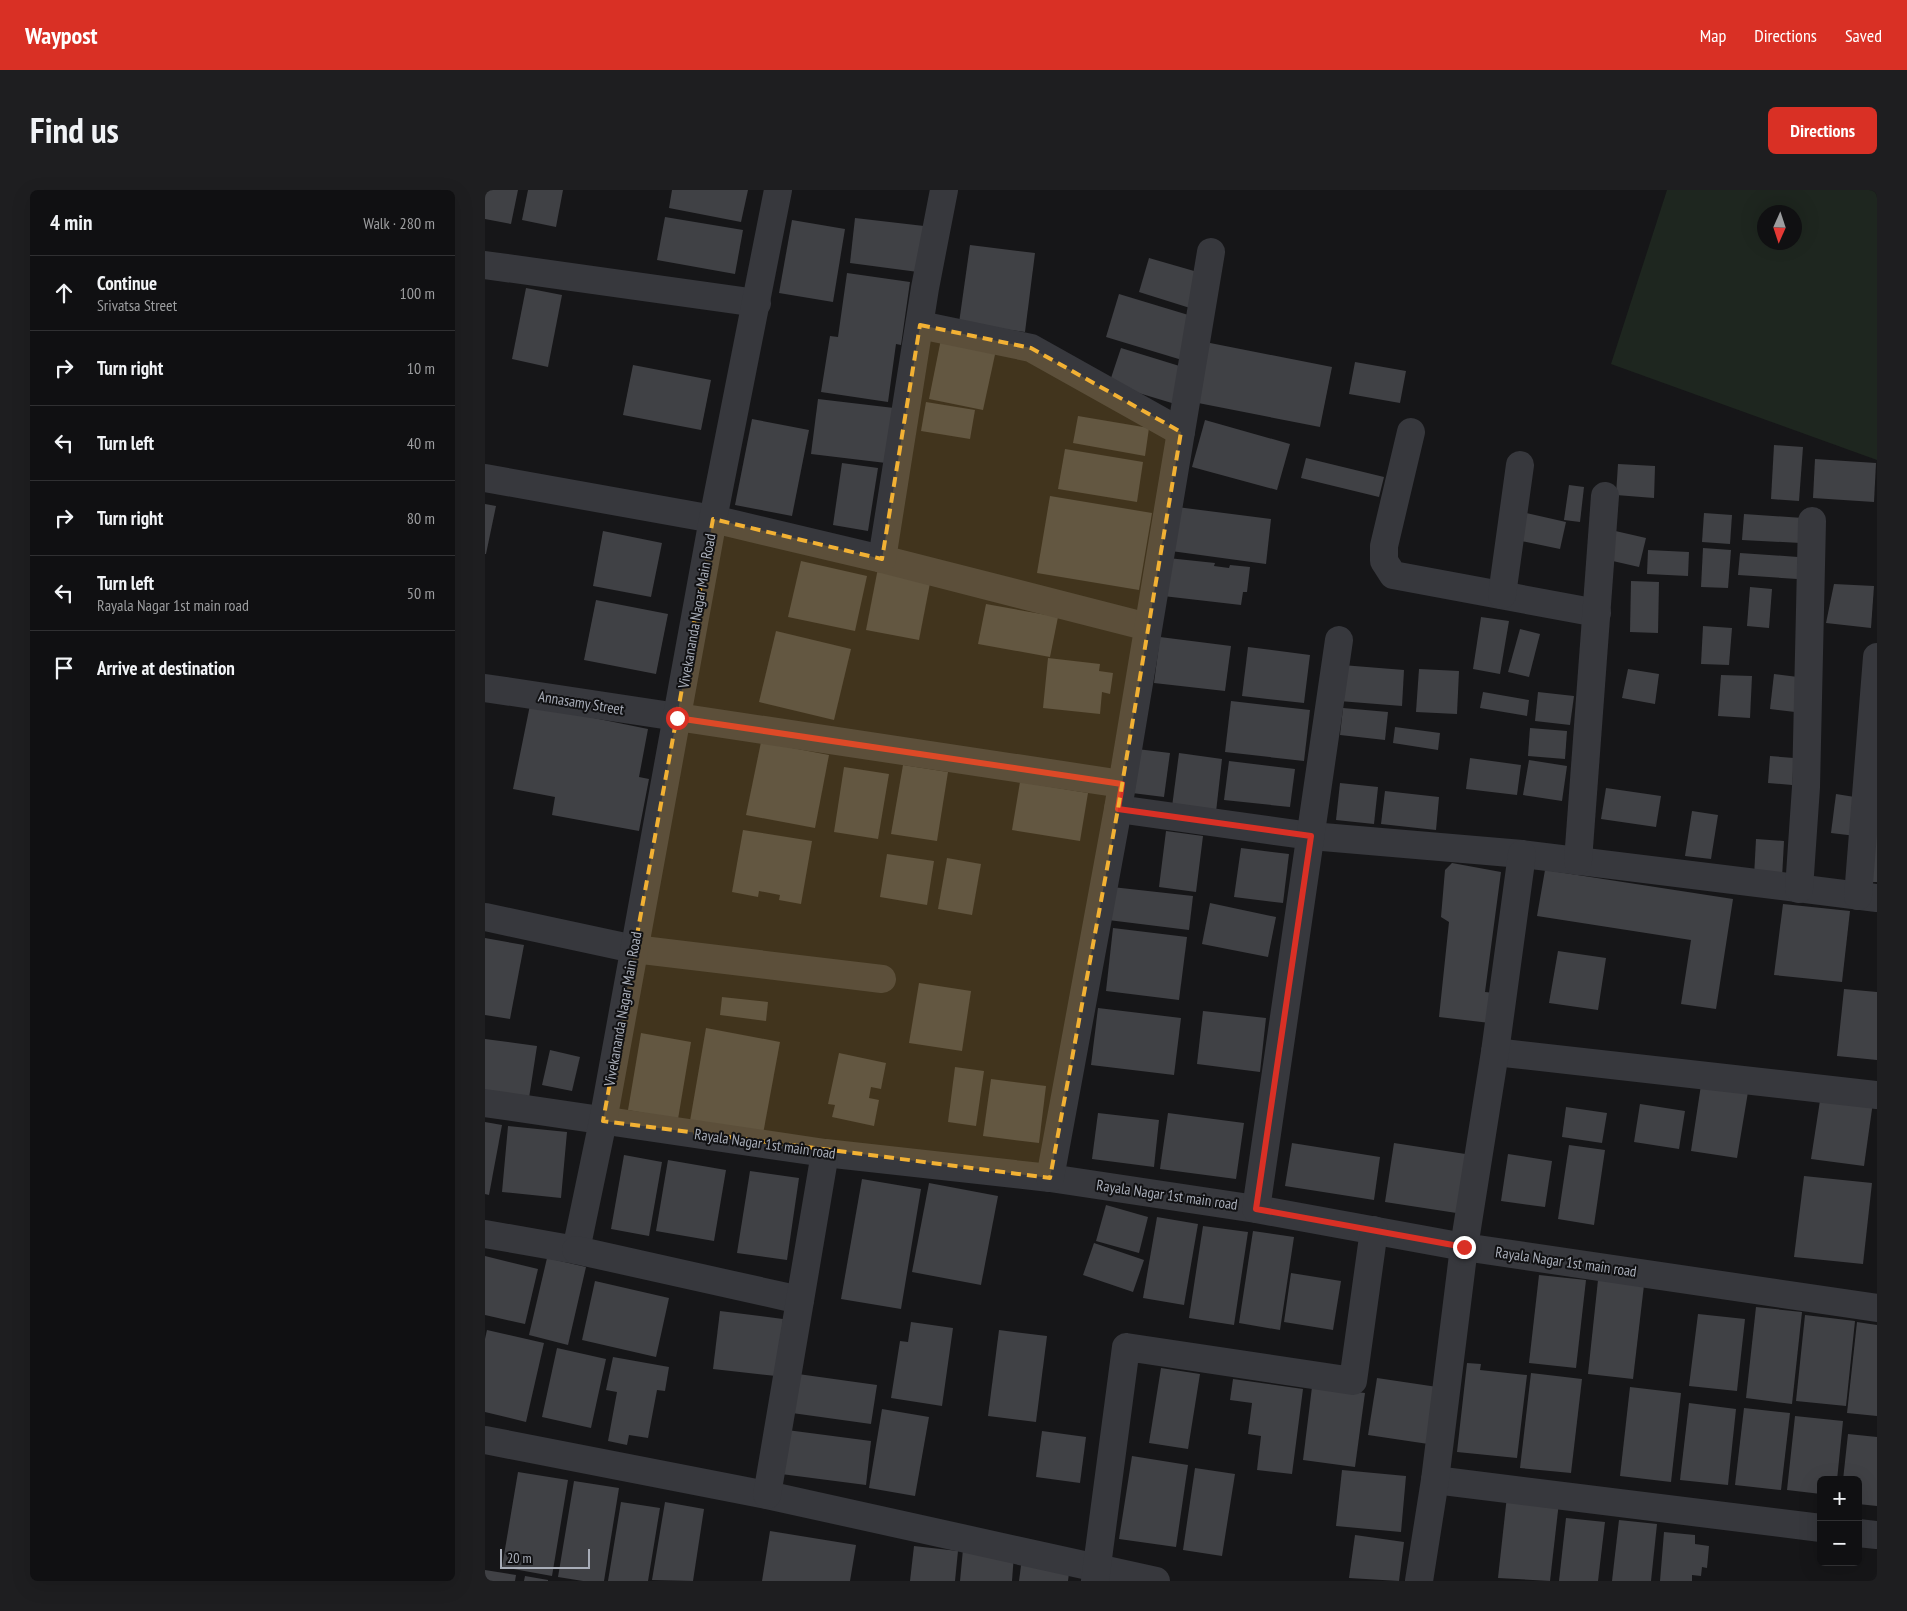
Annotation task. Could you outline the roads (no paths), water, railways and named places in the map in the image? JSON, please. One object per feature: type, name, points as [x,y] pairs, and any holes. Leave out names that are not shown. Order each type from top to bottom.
[{"type":"street","name":"Vivekananda Nagar Main Road","points":[[577,1250],[603,1122],[713,519],[778,190]]},
{"type":"street","points":[[882,559],[944,190]]},
{"type":"street","points":[[1050,1178],[1120,797],[1211,252]]},
{"type":"street","points":[[485,265],[757,303]]},
{"type":"street","points":[[920,325],[1031,348],[1181,432]]},
{"type":"street","points":[[1411,432],[1384,546],[1384,561],[1393,575],[1597,613]]},
{"type":"street","points":[[1502,595],[1520,465]]},
{"type":"street","points":[[485,478],[713,519],[882,559],[1148,627]]},
{"type":"street","points":[[1577,860],[1605,496]]},
{"type":"street","points":[[1799,889],[1806,787],[1812,521]]},
{"type":"street","points":[[1256,1209],[1339,640]]},
{"type":"street","points":[[1867,897],[1877,657]]},
{"type":"street","name":"Annasamy Street","points":[[485,688],[677,718],[1120,797],[1311,836],[1577,860],[1867,897]]},
{"type":"street","points":[[1419,1581],[1435,1480],[1464,1247],[1495,1052],[1522,854]]},
{"type":"street","points":[[485,917],[635,949],[882,979]]},
{"type":"street","points":[[1495,1052],[1877,1095]]},
{"type":"street","name":"Rayala Nagar 1st main road","points":[[485,1103],[603,1122],[825,1153],[1050,1178],[1256,1209],[1464,1247],[1877,1308]]},
{"type":"street","points":[[767,1495],[825,1153]]},
{"type":"street","points":[[1096,1575],[1126,1347],[1353,1381],[1373,1230]]},
{"type":"street","points":[[485,1234],[577,1250],[800,1300]]},
{"type":"street","points":[[485,1440],[767,1495],[1096,1575],[1156,1581]]},
{"type":"street","points":[[1435,1480],[1817,1528]]},
{"type":"street","points":[[1862,1533],[1877,1535]]}]
